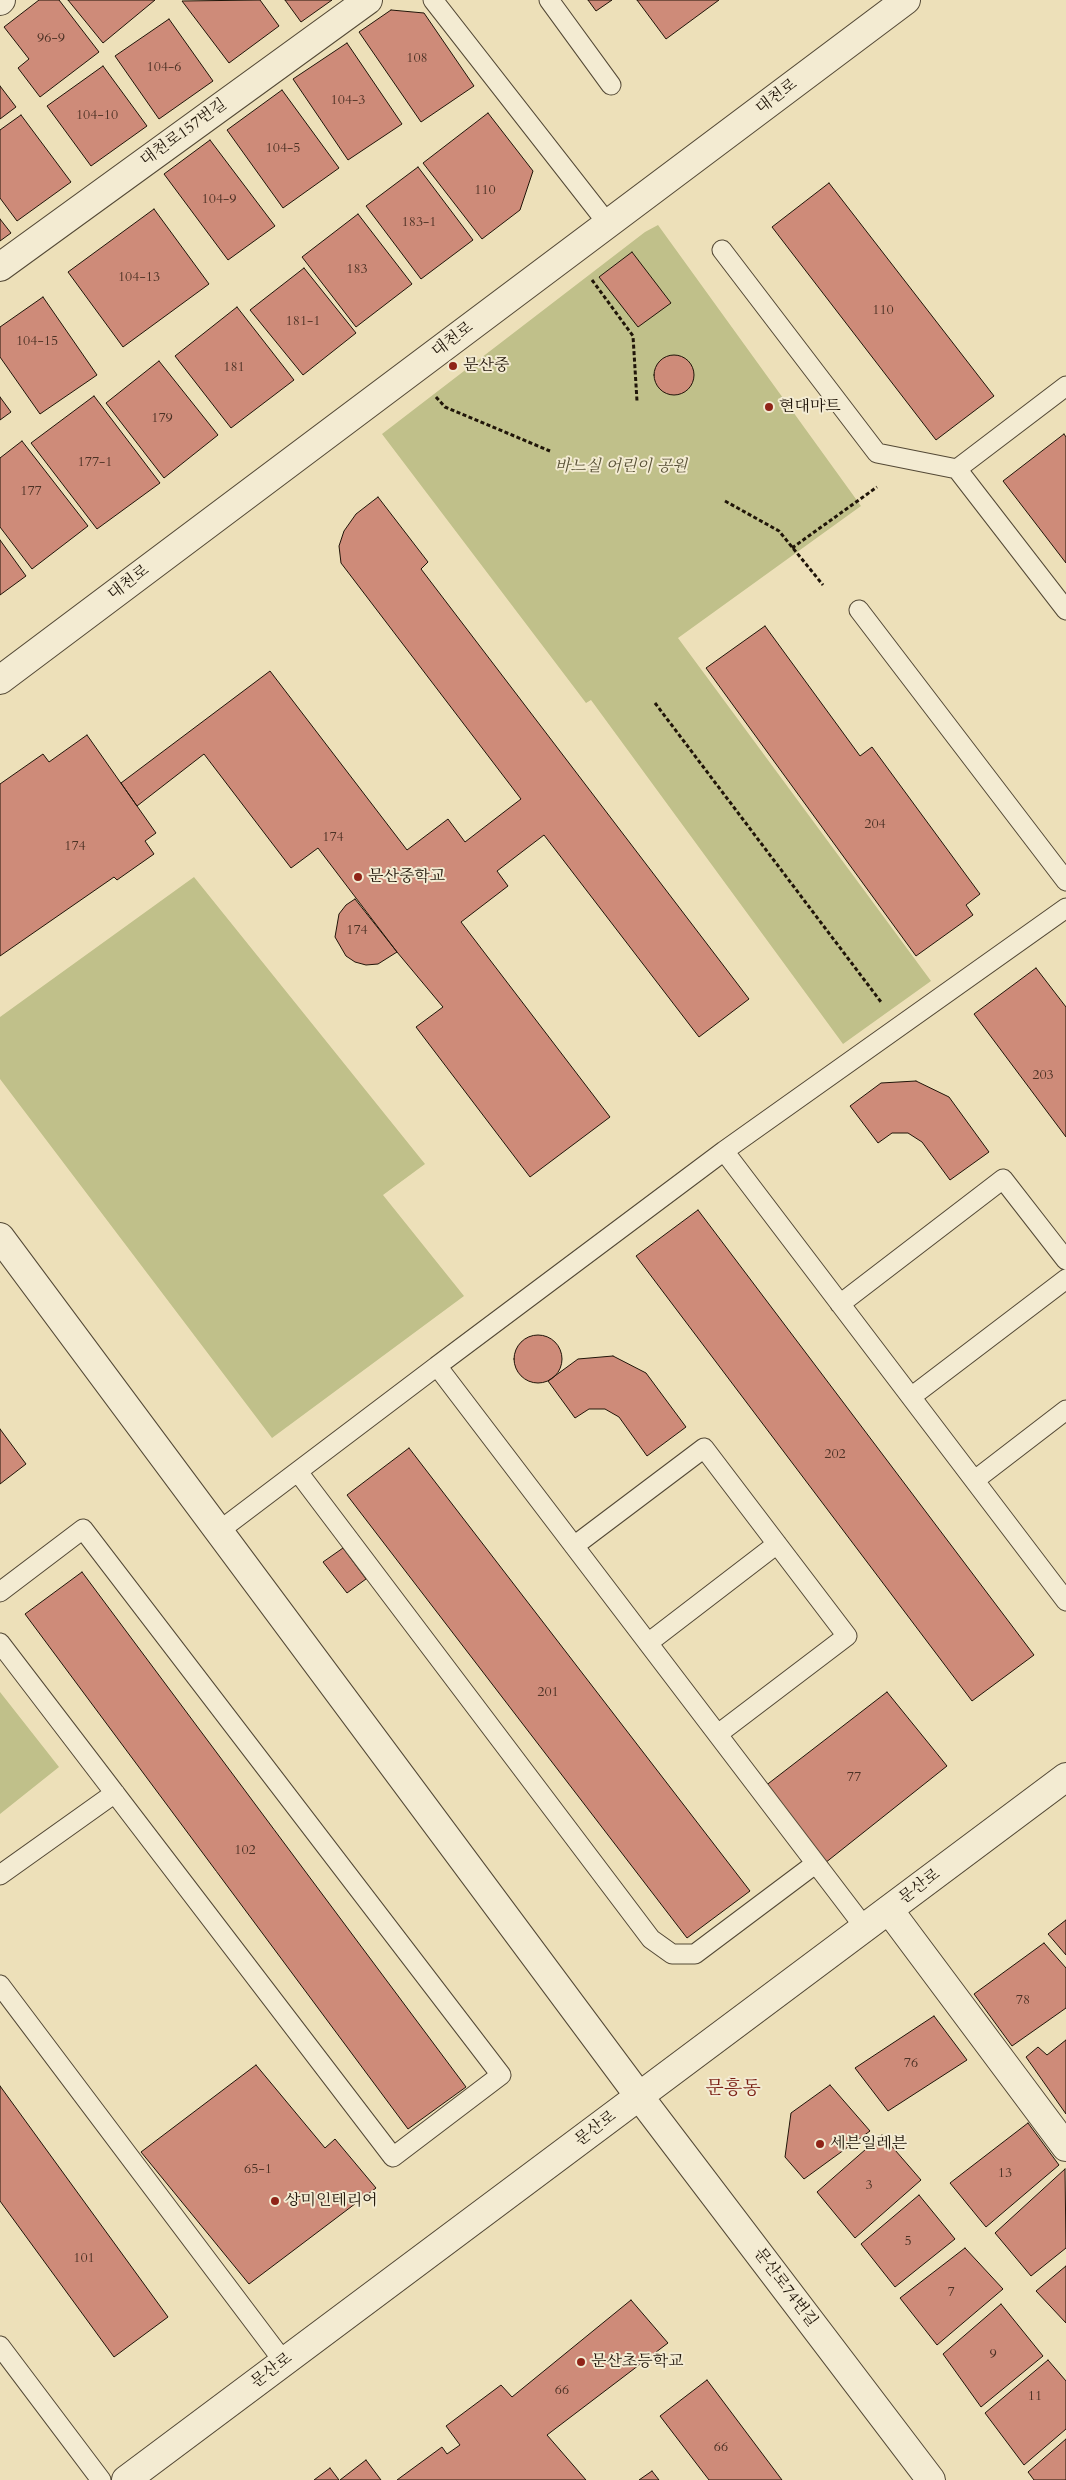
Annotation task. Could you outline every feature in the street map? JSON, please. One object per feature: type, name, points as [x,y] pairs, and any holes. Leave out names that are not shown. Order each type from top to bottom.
[{"type":"street","name":"대천로157번길","points":[[0,267],[368,0]]},
{"type":"street","name":"대천로","points":[[0,680],[906,0]]},
{"type":"street","name":"문산로74번길","points":[[0,1236],[639,2096],[931,2480]]},
{"type":"street","name":"문산로","points":[[126,2480],[1066,1777]]},
{"type":"street","points":[[888,1910],[1066,2147]]},
{"type":"lane","points":[[433,0],[608,224]]},
{"type":"lane","points":[[549,0],[611,85]]},
{"type":"lane","points":[[722,250],[877,453],[957,470],[1066,610]]},
{"type":"lane","points":[[957,470],[1066,386]]},
{"type":"lane","points":[[859,610],[1066,881]]},
{"type":"lane","points":[[219,1531],[724,1150],[1066,908]]},
{"type":"lane","points":[[724,1150],[1066,1601]]},
{"type":"lane","points":[[840,1304],[1003,1179],[1066,1260]]},
{"type":"lane","points":[[911,1397],[1066,1279]]},
{"type":"lane","points":[[437,1366],[865,1928]]},
{"type":"lane","points":[[975,1480],[1066,1410]]},
{"type":"lane","points":[[574,1546],[704,1448],[847,1636],[718,1734]]},
{"type":"lane","points":[[298,1472],[651,1939],[672,1954],[696,1954],[815,1864]]},
{"type":"lane","points":[[0,1592],[83,1529],[501,2075],[393,2156],[0,1644]]},
{"type":"lane","points":[[648,1643],[777,1544]]},
{"type":"lane","points":[[0,1874],[115,1793]]},
{"type":"lane","points":[[0,1985],[284,2362]]},
{"type":"lane","points":[[0,2346],[102,2480]]},
{"type":"path","points":[[570,252],[633,336],[637,401]]},
{"type":"path","points":[[414,369],[445,407],[550,451]]},
{"type":"path","points":[[792,548],[914,460]]},
{"type":"path","points":[[725,501],[779,531],[823,586]]},
{"type":"path","points":[[655,703],[899,1026]]},
{"type":"green space","name":"바느실 어린이 공원","points":[[658,225],[861,506],[678,638],[931,981],[843,1044],[591,700],[586,703],[382,434],[645,232]]},
{"type":"green space","points":[[194,877],[425,1164],[383,1195],[464,1296],[272,1438],[0,1079],[0,1017]]},
{"type":"green space","points":[[0,1692],[59,1767],[0,1814]]},
{"type":"building","points":[[39,0],[59,0],[99,52],[40,97],[18,68],[29,59],[4,27]]},
{"type":"building","points":[[68,0],[155,0],[103,43]]},
{"type":"building","points":[[260,0],[279,26],[229,63],[182,1]]},
{"type":"building","points":[[285,0],[332,0],[301,22]]},
{"type":"building","points":[[588,0],[612,0],[596,11]]},
{"type":"building","points":[[637,0],[719,0],[666,39]]},
{"type":"building","points":[[391,10],[424,13],[474,86],[421,122],[359,32]]},
{"type":"building","points":[[169,19],[213,81],[159,119],[115,56]]},
{"type":"building","points":[[347,43],[402,124],[348,160],[293,79]]},
{"type":"building","points":[[103,66],[147,126],[91,166],[47,106]]},
{"type":"building","points":[[0,86],[16,107],[0,119]]},
{"type":"building","points":[[282,90],[339,168],[283,208],[227,130]]},
{"type":"building","points":[[488,113],[533,171],[520,210],[482,239],[423,163]]},
{"type":"building","points":[[21,115],[71,182],[17,221],[0,198],[0,130]]},
{"type":"building","points":[[210,140],[275,226],[228,260],[164,174]]},
{"type":"building","points":[[418,167],[473,240],[421,279],[366,206]]},
{"type":"building","points":[[829,183],[994,396],[936,440],[772,227]]},
{"type":"building","points":[[154,209],[209,284],[123,347],[68,272]]},
{"type":"building","points":[[358,214],[412,284],[356,327],[302,257]]},
{"type":"building","points":[[0,219],[11,233],[0,241]]},
{"type":"building","points":[[632,252],[671,303],[638,327],[599,277]]},
{"type":"building","points":[[304,268],[356,333],[303,375],[250,310]]},
{"type":"building","points":[[43,297],[97,375],[40,414],[0,357],[0,327]]},
{"type":"building","points":[[237,307],[294,380],[231,428],[175,356]]},
{"type":"building","points":[[670,355],[678,355],[685,358],[691,364],[694,375],[691,386],[685,392],[678,395],[670,395],[663,392],[657,386],[654,379],[654,371],[657,364],[663,358]]},
{"type":"building","points":[[159,361],[218,435],[164,478],[106,403]]},
{"type":"building","points":[[94,396],[160,483],[97,529],[31,443]]},
{"type":"building","points":[[0,397],[11,412],[0,420]]},
{"type":"building","points":[[1064,434],[1066,437],[1066,563],[1003,481]]},
{"type":"building","points":[[22,441],[88,526],[32,569],[0,527],[0,458]]},
{"type":"building","points":[[378,497],[428,562],[421,569],[749,999],[699,1037],[544,835],[497,871],[508,886],[461,922],[610,1117],[530,1177],[416,1027],[443,1007],[397,952],[318,848],[291,868],[204,754],[137,806],[121,783],[270,671],[407,850],[448,819],[465,842],[521,799],[341,563],[339,546],[344,531],[356,514]]},
{"type":"building","points":[[0,540],[26,576],[0,595]]},
{"type":"building","points":[[765,626],[860,756],[872,747],[980,894],[966,905],[973,915],[916,956],[706,668]]},
{"type":"building","points":[[87,735],[156,833],[145,841],[154,854],[117,880],[114,877],[0,956],[0,784],[43,754],[49,762]]},
{"type":"building","points":[[355,899],[397,952],[378,964],[366,965],[355,962],[346,956],[335,937],[339,914],[346,905]]},
{"type":"building","points":[[1036,968],[1066,1007],[1066,1137],[974,1014]]},
{"type":"building","points":[[916,1081],[949,1097],[989,1152],[950,1180],[922,1142],[908,1133],[892,1133],[878,1143],[850,1106],[881,1083]]},
{"type":"building","points":[[698,1210],[1034,1655],[972,1701],[636,1256]]},
{"type":"building","points":[[533,1335],[543,1335],[552,1339],[558,1345],[562,1359],[558,1373],[552,1379],[543,1383],[533,1383],[524,1379],[518,1373],[514,1364],[514,1354],[518,1345],[524,1339]]},
{"type":"building","points":[[613,1356],[646,1373],[686,1427],[647,1456],[619,1417],[605,1409],[589,1409],[575,1418],[548,1381],[578,1359]]},
{"type":"building","points":[[0,1429],[26,1464],[0,1484]]},
{"type":"building","points":[[409,1448],[750,1891],[687,1938],[347,1495]]},
{"type":"building","points":[[343,1548],[366,1579],[347,1593],[323,1562]]},
{"type":"building","points":[[82,1572],[466,2087],[408,2129],[25,1614]]},
{"type":"building","points":[[887,1692],[947,1766],[820,1867],[760,1790]]},
{"type":"building","points":[[1066,1920],[1066,1955],[1048,1934]]},
{"type":"building","points":[[1044,1943],[1066,1968],[1066,2008],[1012,2046],[974,1994]]},
{"type":"building","points":[[934,2016],[967,2060],[888,2111],[855,2068]]},
{"type":"building","points":[[1066,2040],[1066,2114],[1026,2057],[1038,2047],[1047,2055]]},
{"type":"building","points":[[256,2065],[325,2148],[335,2139],[376,2188],[249,2284],[141,2152]]},
{"type":"building","name":"세븐일레븐","points":[[830,2085],[870,2131],[804,2179],[785,2157],[791,2113]]},
{"type":"building","points":[[0,2086],[168,2317],[114,2357],[0,2201]]},
{"type":"building","points":[[1028,2123],[1059,2165],[986,2227],[950,2183]]},
{"type":"building","points":[[882,2135],[921,2180],[855,2238],[817,2192]]},
{"type":"building","points":[[1065,2169],[1066,2248],[1031,2276],[995,2233]]},
{"type":"building","points":[[919,2195],[955,2239],[895,2287],[861,2244]]},
{"type":"building","points":[[965,2248],[1003,2289],[937,2345],[900,2298]]},
{"type":"building","points":[[1066,2266],[1066,2323],[1036,2291]]},
{"type":"building","points":[[631,2300],[668,2343],[547,2435],[586,2480],[397,2480],[442,2447],[447,2454],[460,2445],[446,2426],[501,2385],[512,2397]]},
{"type":"building","points":[[1001,2304],[1043,2356],[981,2407],[943,2354]]},
{"type":"building","points":[[1048,2360],[1066,2381],[1066,2429],[1024,2465],[985,2413]]},
{"type":"building","points":[[707,2380],[782,2480],[709,2480],[660,2416]]},
{"type":"building","points":[[1066,2439],[1066,2480],[1034,2480],[1028,2472]]},
{"type":"building","points":[[366,2460],[381,2480],[340,2480]]},
{"type":"building","points":[[330,2468],[339,2480],[314,2480]]},
{"type":"building","points":[[652,2471],[659,2480],[639,2480]]},
{"type":"place","name":"문산중","points":[[453,366]]},
{"type":"place","name":"현대마트","points":[[769,407]]},
{"type":"place","name":"문산중학교","points":[[358,877]]},
{"type":"place","name":"세븐일레븐","points":[[820,2144]]},
{"type":"place","name":"상미인테리어","points":[[275,2201]]},
{"type":"place","name":"문산초등학교","points":[[581,2362]]},
{"type":"district","name":"문흥동","points":[[733,2090]]}]
